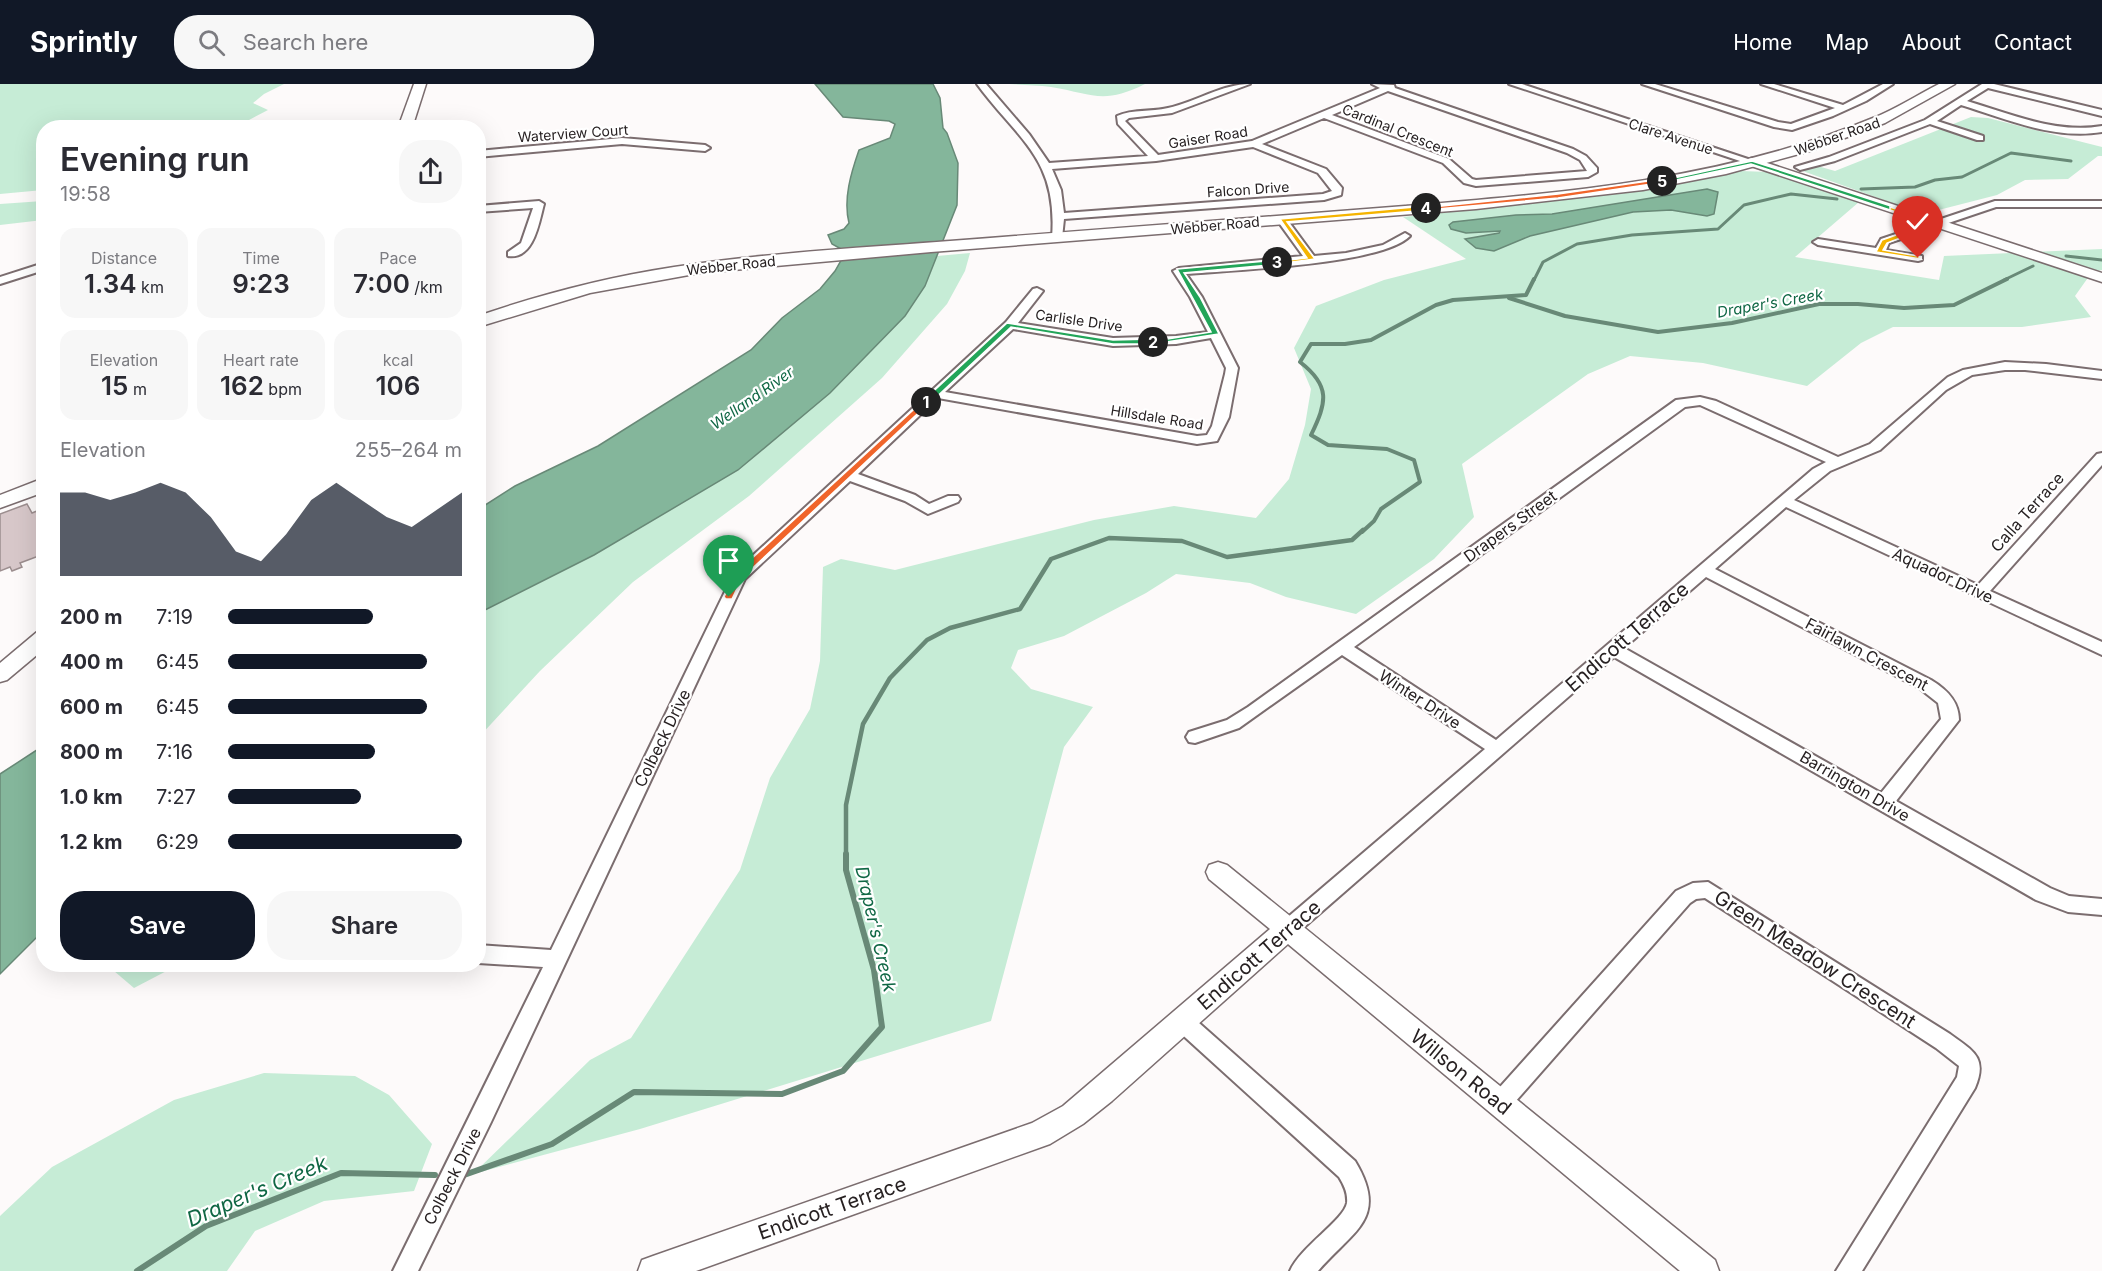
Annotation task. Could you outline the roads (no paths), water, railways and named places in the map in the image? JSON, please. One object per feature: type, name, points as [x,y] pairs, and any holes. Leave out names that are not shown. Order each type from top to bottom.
[{"type":"main road","points":[[408,120],[420,84]]},
{"type":"main road","name":"Webber Road","points":[[486,319],[564,294],[643,277],[700,268],[1558,196],[1660,181],[1752,162],[1863,129],[1910,108],[1949,84]]},
{"type":"main road","name":"Webber Road","points":[[486,325],[563,298],[643,277]]},
{"type":"main road","points":[[0,503],[36,487]]},
{"type":"main road","points":[[0,503],[36,492]]},
{"type":"street","points":[[981,84],[1048,166],[1059,199],[1060,216],[1057,238]]},
{"type":"street","points":[[1156,158],[1121,123],[1120,118],[1127,115],[1169,111],[1246,84]]},
{"type":"street","points":[[1376,84],[1387,88]]},
{"type":"street","name":"Gaiser Road","points":[[1048,166],[1156,158],[1254,144],[1397,84]]},
{"type":"street","name":"Clare Avenue","points":[[1513,84],[2102,278]]},
{"type":"street","points":[[1646,84],[1785,127],[1798,125],[1844,108],[1889,84]]},
{"type":"street","points":[[1765,84],[1844,108]]},
{"type":"street","points":[[1800,167],[1832,159],[1929,121],[1987,85],[2102,113]]},
{"type":"street","name":"Cardinal Crescent","points":[[1323,115],[1446,161],[1468,181],[1476,183],[1485,184],[1592,172],[1592,168],[1583,158],[1570,151],[1387,88]]},
{"type":"street","points":[[1959,102],[2063,131],[2097,130]]},
{"type":"street","points":[[1929,121],[1980,138]]},
{"type":"street","name":"Waterview Court","points":[[486,153],[621,141],[705,148]]},
{"type":"street","name":"Falcon Drive","points":[[1060,216],[1324,197],[1337,193],[1337,188],[1322,171],[1254,144]]},
{"type":"street","points":[[486,208],[538,204],[526,245],[512,254]]},
{"type":"street","points":[[1879,252],[1885,241],[1995,204],[2102,204]]},
{"type":"street","points":[[1282,220],[1311,259]]},
{"type":"street","name":"Hillsdale Road","points":[[935,394],[1194,440],[1209,440],[1214,437],[1220,423],[1232,368],[1196,297],[1179,271],[1376,251],[1405,236]]},
{"type":"street","points":[[1818,242],[1918,258]]},
{"type":"street","points":[[0,281],[36,269]]},
{"type":"street","name":"Colbeck Drive","points":[[405,1271],[483,1115],[555,959],[739,576],[1010,325],[1037,291]]},
{"type":"street","name":"Carlisle Drive","points":[[1010,325],[1113,342],[1167,341],[1215,334]]},
{"type":"street","name":"Endicott Terrace","points":[[653,1271],[1040,1134],[1074,1115],[1818,472],[1875,447],[1945,385],[1963,374],[1983,368],[2010,366],[2102,375]]},
{"type":"street","name":"Drapers Street","points":[[1195,737],[1233,724],[1254,711],[1681,403],[1700,401],[1711,404],[1814,449],[1837,462]]},
{"type":"street","name":"Calla Terrace","points":[[1980,592],[2102,457]]},
{"type":"street","points":[[848,475],[910,498],[928,510],[953,499]]},
{"type":"street","name":"Aquador Drive","points":[[1784,501],[2102,649]]},
{"type":"street","name":"Fairlawn Crescent","points":[[1704,570],[1925,684],[1945,699],[1950,709],[1950,720],[1884,803]]},
{"type":"street","points":[[0,675],[36,644]]},
{"type":"street","name":"Winter Drive","points":[[1343,648],[1497,749]]},
{"type":"street","name":"Barrington Drive","points":[[1613,649],[2056,900],[2081,907],[2102,907]]},
{"type":"street","name":"Willson Road","points":[[1218,872],[1704,1271]]},
{"type":"street","name":"Green Meadow Crescent","points":[[1499,1104],[1683,897],[1693,891],[1708,890],[1969,1060],[1970,1071],[1967,1081],[1848,1271]]},
{"type":"street","points":[[486,955],[555,959]]},
{"type":"street","points":[[1183,1022],[1342,1164],[1355,1182],[1358,1204],[1354,1218],[1302,1271]]},
{"type":"water","name":"Welland River","points":[[815,84],[933,84],[940,98],[943,128],[958,163],[957,205],[925,286],[905,316],[830,393],[738,470],[594,555],[486,609],[486,505],[515,486],[598,446],[751,350],[782,318],[820,289],[835,271],[844,255],[843,250],[832,244],[828,235],[844,229],[849,223],[847,195],[859,150],[890,138],[895,124],[889,121],[843,117]]},
{"type":"water","points":[[1707,189],[1718,192],[1714,214],[1707,216],[1671,210],[1633,212],[1530,236],[1494,251],[1476,248],[1465,239],[1500,231],[1466,233],[1451,229],[1449,225],[1453,222],[1516,215],[1552,214]]},
{"type":"water","points":[[36,751],[36,938],[0,974],[0,774]]},
{"type":"waterway","name":"Draper's Creek","points":[[1861,189],[1915,187],[1935,180],[1962,177],[2011,153],[2071,161]]},
{"type":"waterway","name":"Draper's Creek","points":[[1534,280],[1543,262],[1577,244],[1632,235],[1718,229],[1744,205],[1791,194],[1837,199]]},
{"type":"waterway","name":"Draper's Creek","points":[[2066,256],[2102,260]]},
{"type":"waterway","name":"Draper's Creek","points":[[2004,280],[2033,266]]},
{"type":"waterway","name":"Draper's Creek","points":[[1362,532],[1374,521],[1381,509],[1420,482],[1414,460],[1387,449],[1328,445],[1311,435],[1323,404],[1323,395],[1317,379],[1300,362],[1311,344],[1345,344],[1371,340],[1436,305],[1453,300],[1526,295],[1534,279]]},
{"type":"waterway","name":"Draper's Creek","points":[[1509,298],[1565,316],[1658,332],[1732,323],[1819,304],[1858,304],[1904,308],[1954,305],[2007,279]]},
{"type":"waterway","name":"Draper's Creek","points":[[464,1175],[552,1144],[634,1092],[782,1094],[843,1071],[882,1027],[874,970],[846,870],[846,805],[863,724],[890,678],[927,640],[950,628],[1020,609],[1051,559],[1109,538],[1182,541],[1227,557],[1352,540],[1363,530]]},
{"type":"waterway","name":"Draper's Creek","points":[[137,1271],[206,1226],[341,1173],[435,1175]]}]
